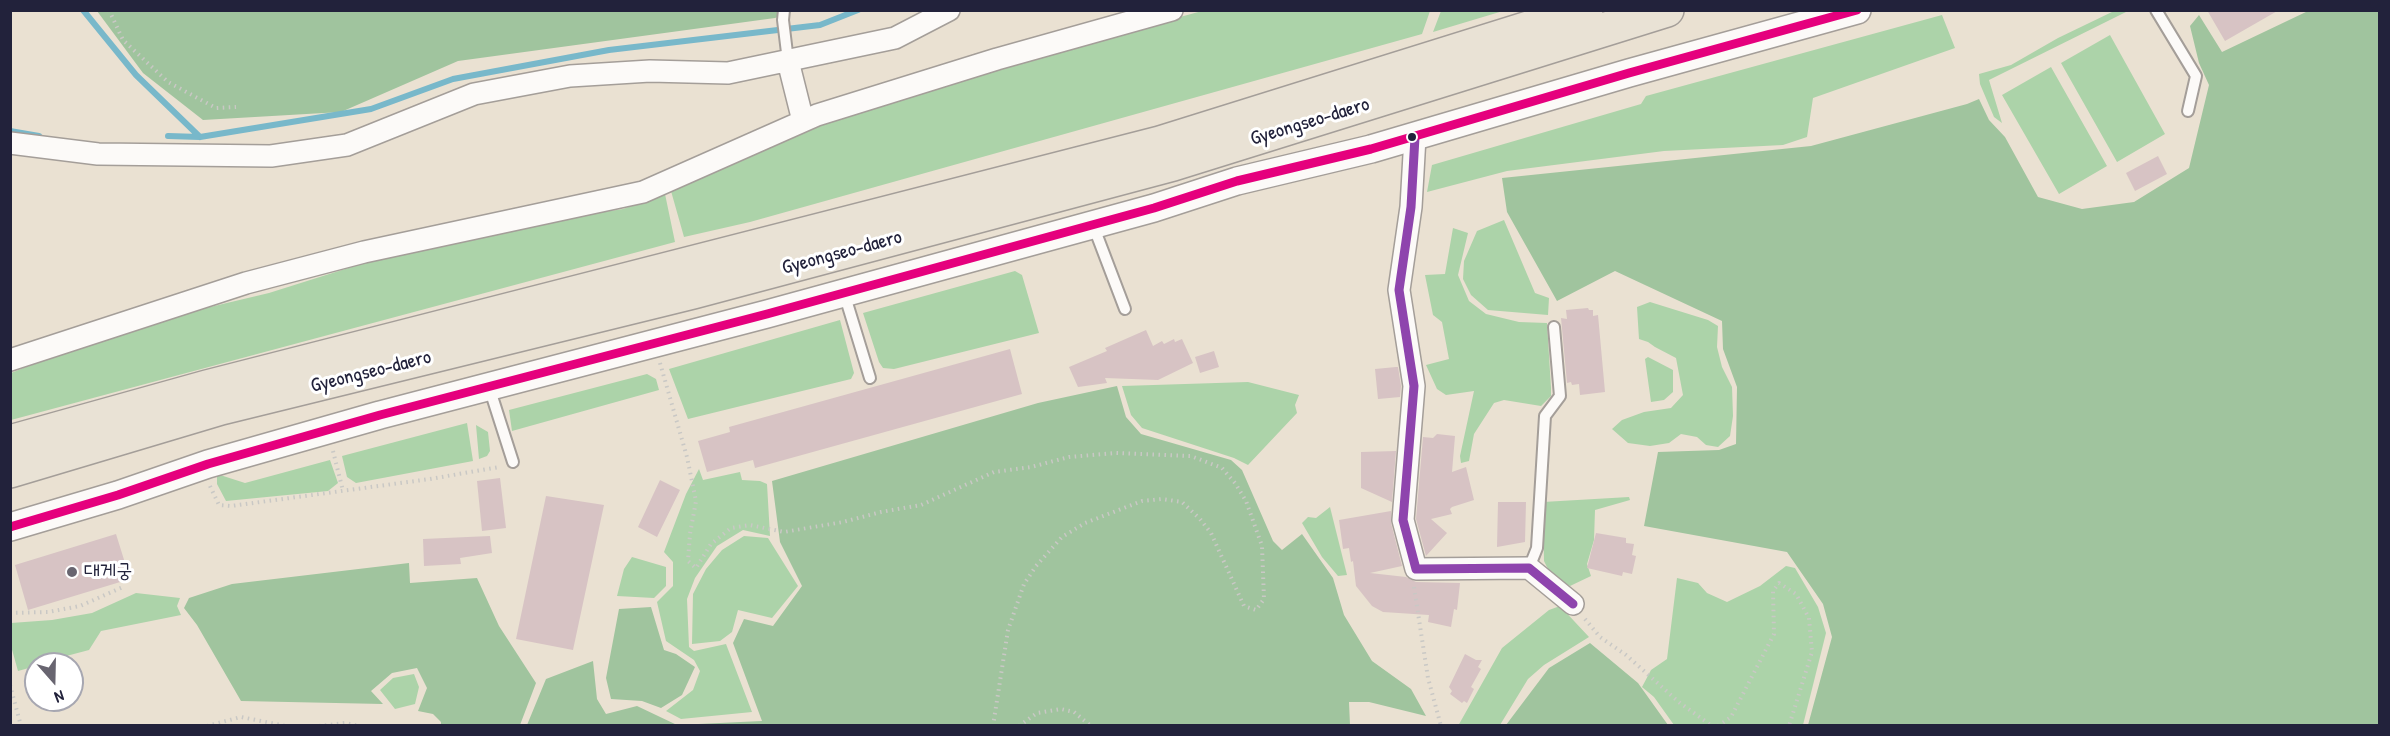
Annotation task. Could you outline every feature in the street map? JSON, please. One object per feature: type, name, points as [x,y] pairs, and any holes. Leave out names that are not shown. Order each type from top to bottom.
[{"type":"main road","name":"Gyeongseo-daero","points":[[10,442],[207,387],[1160,142],[1586,10]]},
{"type":"main road","name":"Gyeongseo-daero","points":[[10,471],[221,408],[693,292],[1173,164],[1667,10]]},
{"type":"street","points":[[10,143],[98,154],[271,156],[347,146],[474,94],[559,78],[650,71],[728,73],[787,52],[896,38],[949,10]]},
{"type":"street","points":[[10,360],[246,283],[363,252],[643,192],[804,121],[987,62],[1172,10]]},
{"type":"street","points":[[10,527],[118,495],[201,466],[327,430],[654,344],[1093,224],[1237,181],[1415,137],[1815,16],[1857,10]]},
{"type":"street","points":[[787,52],[804,121]]},
{"type":"street","points":[[1415,137],[1411,207],[1399,290],[1414,386],[1403,520],[1416,569],[1529,568],[1573,604]]},
{"type":"lane","points":[[2156,10],[2196,76],[2187,111]]},
{"type":"lane","points":[[784,15],[787,52]]},
{"type":"lane","points":[[1093,224],[1125,309]]},
{"type":"lane","points":[[844,292],[870,378]]},
{"type":"lane","points":[[1529,568],[1537,548],[1545,416],[1560,396],[1554,327]]},
{"type":"lane","points":[[489,387],[512,459]]},
{"type":"path","points":[[110,10],[123,40],[168,82],[216,108],[236,107]]},
{"type":"path","points":[[654,344],[687,457],[696,501],[688,561],[696,568],[711,544],[730,528],[750,525],[784,532],[843,522],[880,512],[921,505],[994,472],[1031,467],[1069,457],[1116,453],[1191,456],[1222,468],[1246,501],[1262,546],[1264,599],[1256,610],[1244,606],[1210,533],[1200,519],[1182,502],[1162,499],[1142,501],[1085,523],[1062,537],[1036,566],[1024,584],[1008,630],[993,726]]},
{"type":"path","points":[[327,430],[343,491]]},
{"type":"path","points":[[201,466],[219,505],[231,506],[499,466],[512,459]]},
{"type":"path","points":[[1416,569],[1413,592],[1428,678],[1441,726]]},
{"type":"path","points":[[1718,726],[1731,717],[1774,634],[1773,591],[1779,583],[1796,594],[1809,618],[1812,652],[1789,726]]},
{"type":"path","points":[[10,613],[48,612],[80,606],[123,587]]},
{"type":"path","points":[[1573,604],[1600,637],[1626,655],[1680,703],[1712,726]]},
{"type":"path","points":[[10,685],[21,726]]},
{"type":"path","points":[[1019,726],[1037,713],[1061,709],[1074,712],[1091,726]]},
{"type":"path","points":[[207,726],[242,717],[286,726]]},
{"type":"path","points":[[319,726],[345,723],[359,726]]},
{"type":"green space","points":[[1441,10],[1503,11],[1433,32]]},
{"type":"green space","points":[[97,11],[794,11],[775,18],[458,61],[341,112],[203,120],[143,73]]},
{"type":"green space","points":[[1202,11],[1430,11],[1422,34],[750,222],[684,237],[671,191],[862,108],[957,78]]},
{"type":"green space","points":[[2114,11],[2128,11],[1989,80],[2002,123],[1994,117],[1980,84],[1979,74],[2011,65],[2058,38]]},
{"type":"green space","points":[[2308,11],[2379,11],[2379,725],[1808,725],[1832,637],[1823,604],[1787,552],[1644,526],[1658,452],[1719,450],[1736,444],[1737,387],[1723,349],[1722,321],[1615,271],[1557,301],[1507,212],[1502,178],[1811,146],[1979,99],[1989,120],[2005,137],[2038,197],[2082,209],[2134,202],[2189,168],[2209,85],[2199,63],[2190,26],[2199,15],[2222,52]]},
{"type":"green space","points":[[1942,15],[1955,48],[1813,98],[1807,137],[1783,145],[1664,151],[1507,171],[1427,192],[1432,165],[1641,104],[1646,96]]},
{"type":"green space","points":[[2110,35],[2165,134],[2117,162],[2061,63]]},
{"type":"green space","points":[[2051,67],[2107,166],[2059,194],[2002,95]]},
{"type":"green space","points":[[665,194],[675,242],[11,420],[11,373],[26,367],[189,312],[269,293],[453,235],[623,209]]},
{"type":"green space","points":[[1504,220],[1535,293],[1549,298],[1548,315],[1488,310],[1471,295],[1463,279],[1464,261],[1477,231]]},
{"type":"green space","points":[[1453,228],[1468,233],[1458,275],[1469,301],[1486,314],[1519,322],[1547,323],[1551,388],[1551,396],[1541,406],[1504,400],[1494,403],[1474,434],[1469,461],[1461,463],[1460,456],[1474,391],[1446,395],[1437,389],[1426,365],[1449,359],[1442,322],[1433,315],[1425,275],[1445,274]]},
{"type":"green space","points":[[1015,271],[1022,275],[1039,333],[894,369],[883,368],[863,313]]},
{"type":"green space","points":[[1650,302],[1708,320],[1718,326],[1717,347],[1722,367],[1732,387],[1733,416],[1730,436],[1718,447],[1706,445],[1697,437],[1681,434],[1669,443],[1650,446],[1628,443],[1612,429],[1622,420],[1644,412],[1671,408],[1683,395],[1676,358],[1639,339],[1637,307]]},
{"type":"green space","points":[[840,320],[854,373],[851,379],[688,419],[669,369]]},
{"type":"green space","points":[[1648,357],[1673,370],[1673,392],[1664,400],[1651,402],[1645,359]]},
{"type":"green space","points":[[647,374],[656,379],[659,390],[512,431],[509,410]]},
{"type":"green space","points":[[1248,382],[1299,395],[1295,405],[1297,413],[1248,465],[1234,458],[1142,428],[1131,415],[1122,386]]},
{"type":"green space","points":[[1117,386],[1126,417],[1141,434],[1231,460],[1242,470],[1273,541],[1282,550],[1302,534],[1333,578],[1344,615],[1372,661],[1411,689],[1426,716],[1369,702],[1349,702],[1350,725],[677,725],[762,721],[733,643],[744,619],[773,626],[802,586],[780,542],[772,481],[1038,403]]},
{"type":"green space","points":[[467,423],[473,461],[356,483],[347,477],[342,456]]},
{"type":"green space","points":[[476,425],[488,432],[490,451],[487,456],[479,459]]},
{"type":"green space","points":[[330,460],[338,483],[328,491],[226,501],[217,484],[217,474],[245,483]]},
{"type":"green space","points":[[699,469],[703,480],[740,472],[742,480],[760,481],[767,484],[770,536],[743,530],[717,546],[695,578],[687,599],[689,647],[694,651],[726,644],[752,712],[681,719],[666,711],[693,690],[700,671],[694,660],[666,641],[657,602],[673,586],[673,562],[664,552],[686,494]]},
{"type":"green space","points":[[1629,497],[1630,500],[1595,510],[1594,540],[1587,564],[1591,576],[1570,586],[1551,575],[1544,561],[1543,502]]},
{"type":"green space","points":[[1330,507],[1347,575],[1338,576],[1322,557],[1302,523],[1308,517],[1316,518]]},
{"type":"green space","points":[[744,536],[768,538],[798,586],[772,618],[738,610],[732,632],[720,641],[692,644],[693,594],[706,569],[722,550]]},
{"type":"green space","points":[[632,557],[666,567],[666,586],[654,598],[617,596],[624,569]]},
{"type":"green space","points":[[409,563],[410,583],[477,578],[499,626],[536,683],[520,725],[441,725],[433,714],[418,711],[427,688],[417,668],[392,673],[371,691],[383,704],[241,701],[197,625],[184,608],[189,598],[232,584]]},
{"type":"green space","points":[[1786,566],[1795,568],[1818,607],[1826,633],[1803,725],[1674,725],[1654,697],[1642,687],[1651,670],[1667,659],[1677,578],[1698,583],[1707,593],[1727,602],[1760,586]]},
{"type":"green space","points":[[136,593],[180,598],[177,606],[181,615],[101,631],[89,650],[81,652],[24,652],[24,669],[18,671],[11,646],[11,623],[52,620],[92,613]]},
{"type":"green space","points":[[1560,606],[1589,637],[1544,665],[1528,679],[1500,725],[1458,726],[1502,648],[1549,610]]},
{"type":"green space","points":[[651,607],[664,650],[676,654],[695,667],[682,695],[661,708],[642,701],[611,699],[606,678],[619,609]]},
{"type":"green space","points":[[1590,643],[1638,683],[1668,725],[1506,725],[1549,668]]},
{"type":"green space","points":[[593,661],[597,699],[606,714],[637,706],[677,725],[527,725],[546,679]]},
{"type":"green space","points":[[414,674],[419,687],[415,704],[395,709],[380,690],[393,678]]},
{"type":"building","points":[[2207,10],[2279,10],[2225,41]]},
{"type":"building","points":[[2158,156],[2167,174],[2135,191],[2126,173]]},
{"type":"building","points":[[1588,308],[1593,310],[1593,316],[1598,315],[1605,392],[1580,395],[1579,384],[1567,383],[1561,318],[1567,319],[1566,310]]},
{"type":"building","points":[[1146,330],[1153,346],[1162,341],[1164,344],[1174,339],[1175,342],[1182,339],[1193,363],[1158,380],[1105,378],[1107,383],[1078,387],[1069,367],[1107,351],[1105,348]]},
{"type":"building","points":[[1010,349],[1022,394],[755,468],[753,460],[707,472],[698,441],[730,432],[729,427]]},
{"type":"building","points":[[1214,351],[1219,367],[1200,373],[1195,357]]},
{"type":"building","points":[[1398,367],[1400,397],[1378,399],[1375,369]]},
{"type":"building","points":[[1437,434],[1455,436],[1452,472],[1466,467],[1474,500],[1452,507],[1450,509],[1452,514],[1431,519],[1447,533],[1426,556],[1416,519],[1423,437],[1433,438]]},
{"type":"building","points":[[1396,451],[1392,502],[1361,488],[1361,452]]},
{"type":"building","points":[[500,478],[506,528],[482,531],[477,481]]},
{"type":"building","points":[[660,480],[680,490],[657,537],[638,527]]},
{"type":"building","points":[[546,496],[604,505],[573,650],[516,639]]},
{"type":"building","points":[[1498,502],[1526,502],[1525,542],[1497,547]]},
{"type":"building","points":[[1391,511],[1391,523],[1402,566],[1370,573],[1406,577],[1416,582],[1460,583],[1457,610],[1454,609],[1451,627],[1428,622],[1429,615],[1383,612],[1372,606],[1356,586],[1349,548],[1343,549],[1339,520]]},
{"type":"building","points":[[1596,533],[1626,538],[1626,543],[1634,544],[1632,555],[1636,556],[1632,574],[1623,572],[1622,576],[1587,568]]},
{"type":"building","name":"대게궁","points":[[116,534],[130,579],[28,610],[15,565]]},
{"type":"building","points":[[490,536],[492,553],[460,558],[461,564],[424,566],[423,539]]},
{"type":"building","points":[[1465,654],[1476,660],[1482,660],[1478,667],[1481,669],[1471,687],[1474,689],[1467,703],[1464,701],[1462,703],[1450,694],[1452,691],[1449,687]]},
{"type":"waterway","points":[[83,10],[136,75],[200,137]]},
{"type":"waterway","points":[[168,136],[200,137],[371,109],[453,79],[609,50],[820,25],[858,10]]},
{"type":"waterway","points":[[10,131],[39,136]]},
{"type":"transit line","points":[[10,527],[118,495],[208,464],[380,415],[767,314],[1154,208],[1237,181],[1371,149],[1629,73],[1857,10]]},
{"type":"transit line","points":[[1415,137],[1411,207],[1399,290],[1414,386],[1403,520],[1416,569],[1529,568],[1573,604]]},
{"type":"place","name":"대게궁","points":[[72,572]]}]
